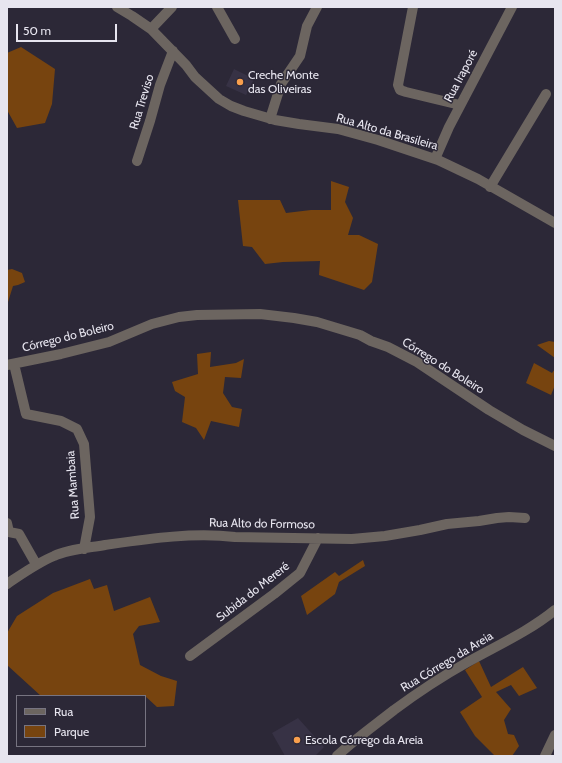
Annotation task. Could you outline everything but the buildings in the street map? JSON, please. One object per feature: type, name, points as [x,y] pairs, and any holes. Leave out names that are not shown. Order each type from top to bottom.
[{"type":"street","name":"Rua Alto da Brasileira","points":[[117,7],[151,29],[173,51],[195,77],[219,99],[231,106],[270,119],[338,129],[378,140],[435,159],[462,171],[555,223]]},
{"type":"street","points":[[151,29],[172,7]]},
{"type":"street","points":[[217,7],[235,39]]},
{"type":"street","points":[[270,119],[281,84],[300,56],[306,26],[317,7]]},
{"type":"street","points":[[413,7],[398,85],[400,90],[460,105]]},
{"type":"street","name":"Rua Iraporé","points":[[435,159],[460,105],[512,7]]},
{"type":"street","name":"Rua Treviso","points":[[137,161],[160,85],[173,51]]},
{"type":"street","points":[[490,187],[546,94]]},
{"type":"street","name":"Córrego do Boleiro","points":[[10,365],[109,342],[152,324],[179,317],[197,315],[260,314],[294,318],[317,322],[360,335],[388,347],[417,362],[489,410],[523,430],[555,446]]},
{"type":"street","name":"Rua Mambaia","points":[[10,365],[26,414],[61,421],[77,429],[84,444],[90,517],[84,548]]},
{"type":"street","name":"Rua Alto do Formoso","points":[[7,584],[36,564],[54,555],[84,548],[194,536],[352,539],[371,538],[447,524],[503,518],[525,518]]},
{"type":"street","points":[[7,522],[9,532],[19,534],[36,564]]},
{"type":"street","name":"Subida do Mereré","points":[[190,656],[300,573],[318,538]]},
{"type":"street","name":"Rua Córrego da Areia","points":[[337,756],[369,728],[420,691],[466,663],[520,634],[546,618],[555,610]]},
{"type":"street","points":[[545,756],[555,735]]},
{"type":"shaded area","name":"Creche Monte das Oliveiras","points":[[234,69],[254,79],[246,95],[226,86]]},
{"type":"shaded area","name":"Escola Córrego da Areia","points":[[298,718],[324,747],[315,756],[285,756],[272,733]]},
{"type":"green space","points":[[21,47],[55,69],[52,104],[45,123],[17,128],[7,110],[7,53]]},
{"type":"green space","points":[[331,181],[349,187],[345,202],[353,218],[348,235],[359,235],[378,244],[372,282],[364,290],[319,275],[320,261],[265,264],[252,247],[243,246],[238,200],[280,200],[286,213],[311,210],[331,210]]},
{"type":"green space","points":[[12,269],[22,273],[25,282],[13,286],[8,302],[7,270]]},
{"type":"green space","points":[[549,341],[555,342],[555,358],[537,345]]},
{"type":"green space","points":[[211,352],[210,367],[236,363],[244,359],[241,378],[225,377],[223,393],[232,407],[242,409],[239,427],[211,421],[204,440],[196,428],[182,422],[185,397],[175,391],[172,382],[198,374],[197,354]]},
{"type":"green space","points":[[534,363],[552,373],[555,369],[555,385],[551,395],[526,383]]},
{"type":"green space","points":[[363,560],[365,566],[339,582],[335,594],[307,615],[301,596],[335,572],[339,576]]},
{"type":"green space","points":[[90,579],[94,589],[107,585],[114,611],[150,597],[160,622],[139,626],[133,634],[140,665],[161,676],[177,681],[174,706],[157,707],[146,697],[146,695],[40,695],[7,665],[7,633],[17,616],[53,593]]},
{"type":"green space","points":[[479,661],[491,687],[523,667],[537,688],[519,696],[511,685],[496,692],[511,709],[504,720],[508,734],[514,735],[519,746],[512,756],[495,756],[475,736],[460,712],[482,697],[465,670]]},
{"type":"place","name":"Creche Monte das Oliveiras","points":[[240,82]]},
{"type":"place","name":"Escola Córrego da Areia","points":[[297,740]]}]
